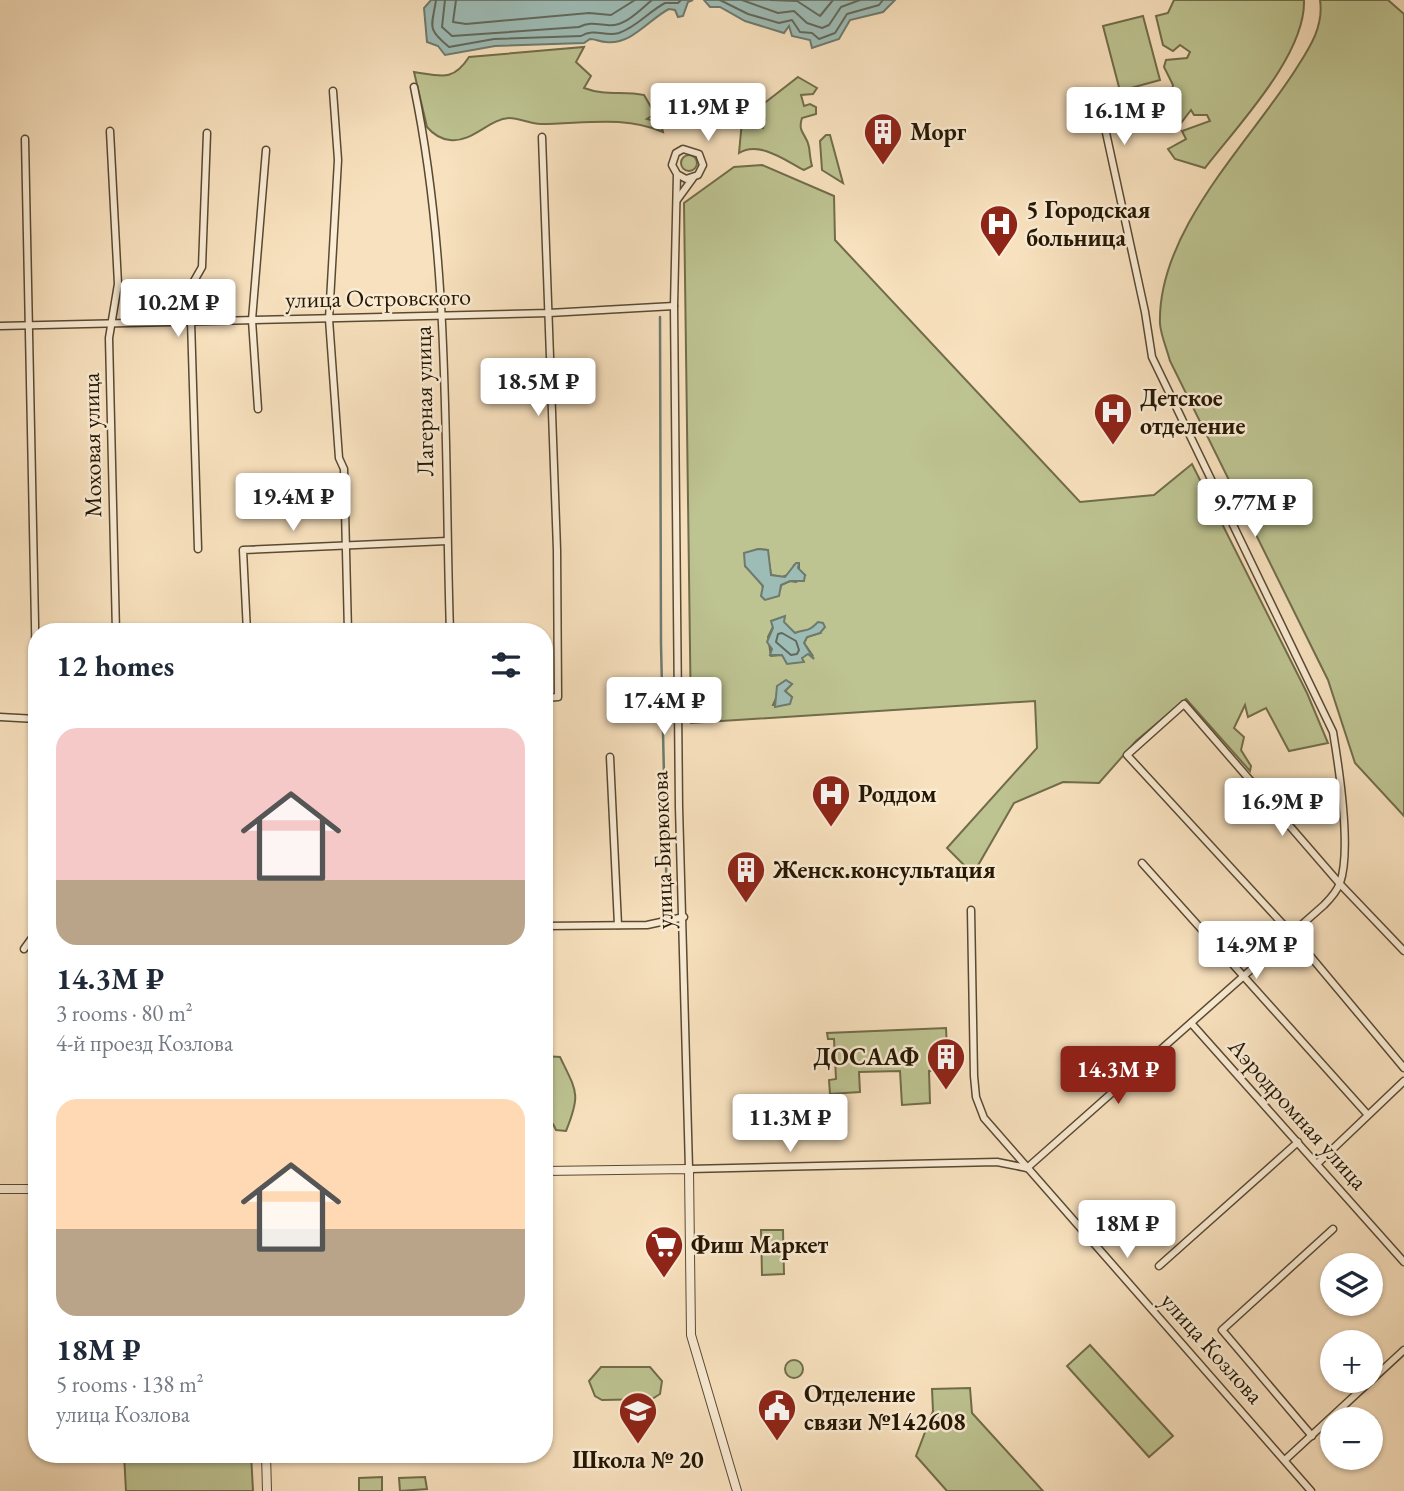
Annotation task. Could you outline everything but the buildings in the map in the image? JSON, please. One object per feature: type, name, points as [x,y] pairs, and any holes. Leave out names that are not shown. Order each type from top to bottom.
[{"type":"street","name":"Лагерная улица","points":[[414,87],[422,125],[442,316],[450,623]]},
{"type":"street","points":[[333,91],[338,160],[330,319],[339,458],[344,469],[348,623]]},
{"type":"street","points":[[553,1171],[997,1162],[1027,1168],[1330,899],[1340,884],[1344,863],[1340,777],[1333,732],[1152,357],[1145,312],[1105,128]]},
{"type":"street","name":"Моховая улица","points":[[110,131],[118,284],[109,338],[116,623]]},
{"type":"street","points":[[198,548],[190,288],[202,267],[207,133]]},
{"type":"street","points":[[542,137],[558,696],[553,697]]},
{"type":"street","points":[[25,139],[35,623]]},
{"type":"street","name":"улица Бирюкова","points":[[693,178],[701,170],[703,162],[699,154],[690,148],[679,151],[673,158],[677,174],[674,306],[679,807],[684,917],[691,1335],[737,1491]]},
{"type":"street","points":[[258,410],[252,320],[266,150]]},
{"type":"street","points":[[676,201],[693,178],[677,174]]},
{"type":"street","name":"улица Островского","points":[[0,326],[549,313],[674,306]]},
{"type":"street","points":[[247,623],[243,550],[347,543],[447,541]]},
{"type":"street","points":[[1404,951],[1340,884],[1184,704],[1127,755],[1292,933],[1404,1068]]},
{"type":"street","points":[[0,717],[28,719]]},
{"type":"street","points":[[610,757],[618,925]]},
{"type":"street","points":[[1142,863],[1368,1115]]},
{"type":"street","name":"улица Козлова","points":[[971,910],[976,1097],[984,1118],[1311,1491]]},
{"type":"street","points":[[553,926],[647,925],[684,917]]},
{"type":"street","points":[[24,949],[28,944]]},
{"type":"street","name":"Аэродромная улица","points":[[1191,1023],[1404,1262]]},
{"type":"street","points":[[1317,1164],[1404,1080]]},
{"type":"street","points":[[1159,1266],[1298,1142]]},
{"type":"street","points":[[0,1189],[28,1189]]},
{"type":"street","points":[[1312,1436],[1222,1330],[1333,1229]]},
{"type":"street","points":[[1286,1460],[1404,1350]]},
{"type":"street","points":[[267,1463],[267,1491]]},
{"type":"green space","points":[[1174,0],[1304,0],[1302,21],[1282,66],[1251,111],[1205,168],[1175,159],[1168,149],[1186,139],[1182,131],[1210,121],[1207,115],[1194,115],[1191,110],[1181,123],[1174,120],[1168,108],[1173,85],[1164,67],[1166,60],[1187,58],[1190,52],[1180,45],[1173,51],[1163,45],[1156,16],[1168,13]]},
{"type":"green space","points":[[1320,0],[1388,0],[1404,14],[1404,816],[1355,763],[1328,680],[1170,361],[1160,324],[1163,289],[1173,255],[1189,222],[1209,189],[1306,53],[1318,27]]},
{"type":"green space","points":[[1143,16],[1160,80],[1120,91],[1103,26]]},
{"type":"green space","points":[[584,47],[576,62],[591,76],[584,88],[599,92],[644,95],[655,114],[647,119],[661,123],[663,132],[618,122],[541,124],[509,118],[494,122],[466,138],[450,140],[437,136],[427,127],[414,72],[446,75],[452,74],[469,57]]},
{"type":"green space","points":[[798,77],[817,88],[813,94],[801,95],[804,106],[810,104],[816,107],[816,114],[802,118],[801,123],[812,166],[804,170],[764,150],[739,153],[742,121],[763,128],[765,119],[755,117],[753,112]]},
{"type":"green space","points":[[830,135],[843,183],[822,170],[820,141]]},
{"type":"green space","points":[[686,155],[692,155],[697,163],[695,169],[686,171],[681,166],[681,160]]},
{"type":"green space","points":[[762,165],[834,196],[835,240],[1080,502],[1154,495],[1192,464],[1307,693],[1328,743],[1289,751],[1266,708],[1248,717],[1245,705],[1234,728],[1244,737],[1241,750],[1251,766],[1250,771],[1186,699],[1136,741],[1099,783],[1063,782],[1014,803],[973,874],[947,848],[1037,748],[1035,701],[691,723],[684,203],[734,167]],"holes":[[[758,549],[767,550],[771,575],[782,577],[791,574],[794,565],[799,564],[799,571],[805,575],[796,582],[790,581],[781,585],[780,590],[764,593],[760,581],[745,566],[746,555]],[[773,627],[795,633],[814,630],[820,633],[807,637],[804,643],[813,656],[808,653],[796,662],[786,660],[782,655],[771,656],[768,637]],[[782,685],[791,685],[785,691],[792,697],[789,704],[773,705]]]},
{"type":"green space","points":[[946,1028],[948,1070],[929,1071],[930,1103],[902,1105],[900,1071],[859,1072],[860,1092],[830,1094],[829,1080],[836,1079],[834,1039],[828,1039],[827,1033]]},
{"type":"green space","points":[[553,1057],[560,1057],[575,1093],[574,1109],[566,1131],[556,1130],[553,1124]]},
{"type":"green space","points":[[761,1230],[783,1230],[784,1274],[762,1275]]},
{"type":"green space","points":[[1090,1345],[1173,1436],[1149,1457],[1067,1366]]},
{"type":"green space","points":[[790,1360],[798,1360],[803,1369],[801,1376],[790,1378],[785,1373],[785,1365]]},
{"type":"green space","points":[[601,1367],[650,1367],[662,1381],[660,1394],[652,1399],[602,1400],[595,1396],[589,1381]]},
{"type":"green space","points":[[970,1388],[972,1413],[1043,1491],[947,1491],[916,1456],[933,1411],[932,1389]]},
{"type":"green space","points":[[124,1463],[251,1463],[253,1491],[126,1491]]},
{"type":"green space","points":[[382,1477],[382,1491],[359,1491],[359,1478]]},
{"type":"green space","points":[[425,1477],[427,1489],[400,1491],[399,1478]]},
{"type":"water","points":[[431,0],[693,0],[688,2],[683,16],[678,17],[675,10],[669,9],[632,36],[615,42],[590,39],[584,43],[495,46],[445,55],[438,46],[427,42],[424,8]]},
{"type":"water","points":[[704,0],[895,0],[883,12],[850,20],[839,39],[812,48],[810,40],[792,36],[789,26],[784,33],[745,21],[720,7],[710,7]]},
{"type":"water","points":[[758,549],[768,550],[771,575],[785,577],[796,563],[799,563],[798,568],[805,575],[804,581],[790,581],[781,585],[779,596],[765,600],[761,596],[763,586],[745,566],[744,553]]},
{"type":"water","points":[[785,616],[784,622],[795,633],[818,622],[823,623],[825,627],[820,633],[807,637],[804,643],[814,659],[808,654],[802,658],[804,662],[787,664],[782,655],[770,655],[772,649],[767,642],[773,628],[771,621]]},
{"type":"water","points":[[786,680],[792,684],[785,691],[792,697],[790,704],[775,707],[777,686]]},
{"type":"waterway","points":[[660,317],[661,644],[667,908]]},
{"type":"place","name":"Морг","points":[[883,166]]},
{"type":"place","name":"5 Городская больница","points":[[999,258]]},
{"type":"place","name":"Детское отделение","points":[[1113,446]]},
{"type":"place","name":"Роддом","points":[[831,828]]},
{"type":"place","name":"Женск.консультация","points":[[746,904]]},
{"type":"place","name":"ДОСААФ","points":[[946,1091]]},
{"type":"place","name":"Фиш Маркет","points":[[664,1279]]},
{"type":"place","name":"Отделение связи №142608","points":[[777,1442]]},
{"type":"place","name":"Школа № 20","points":[[638,1445]]}]
